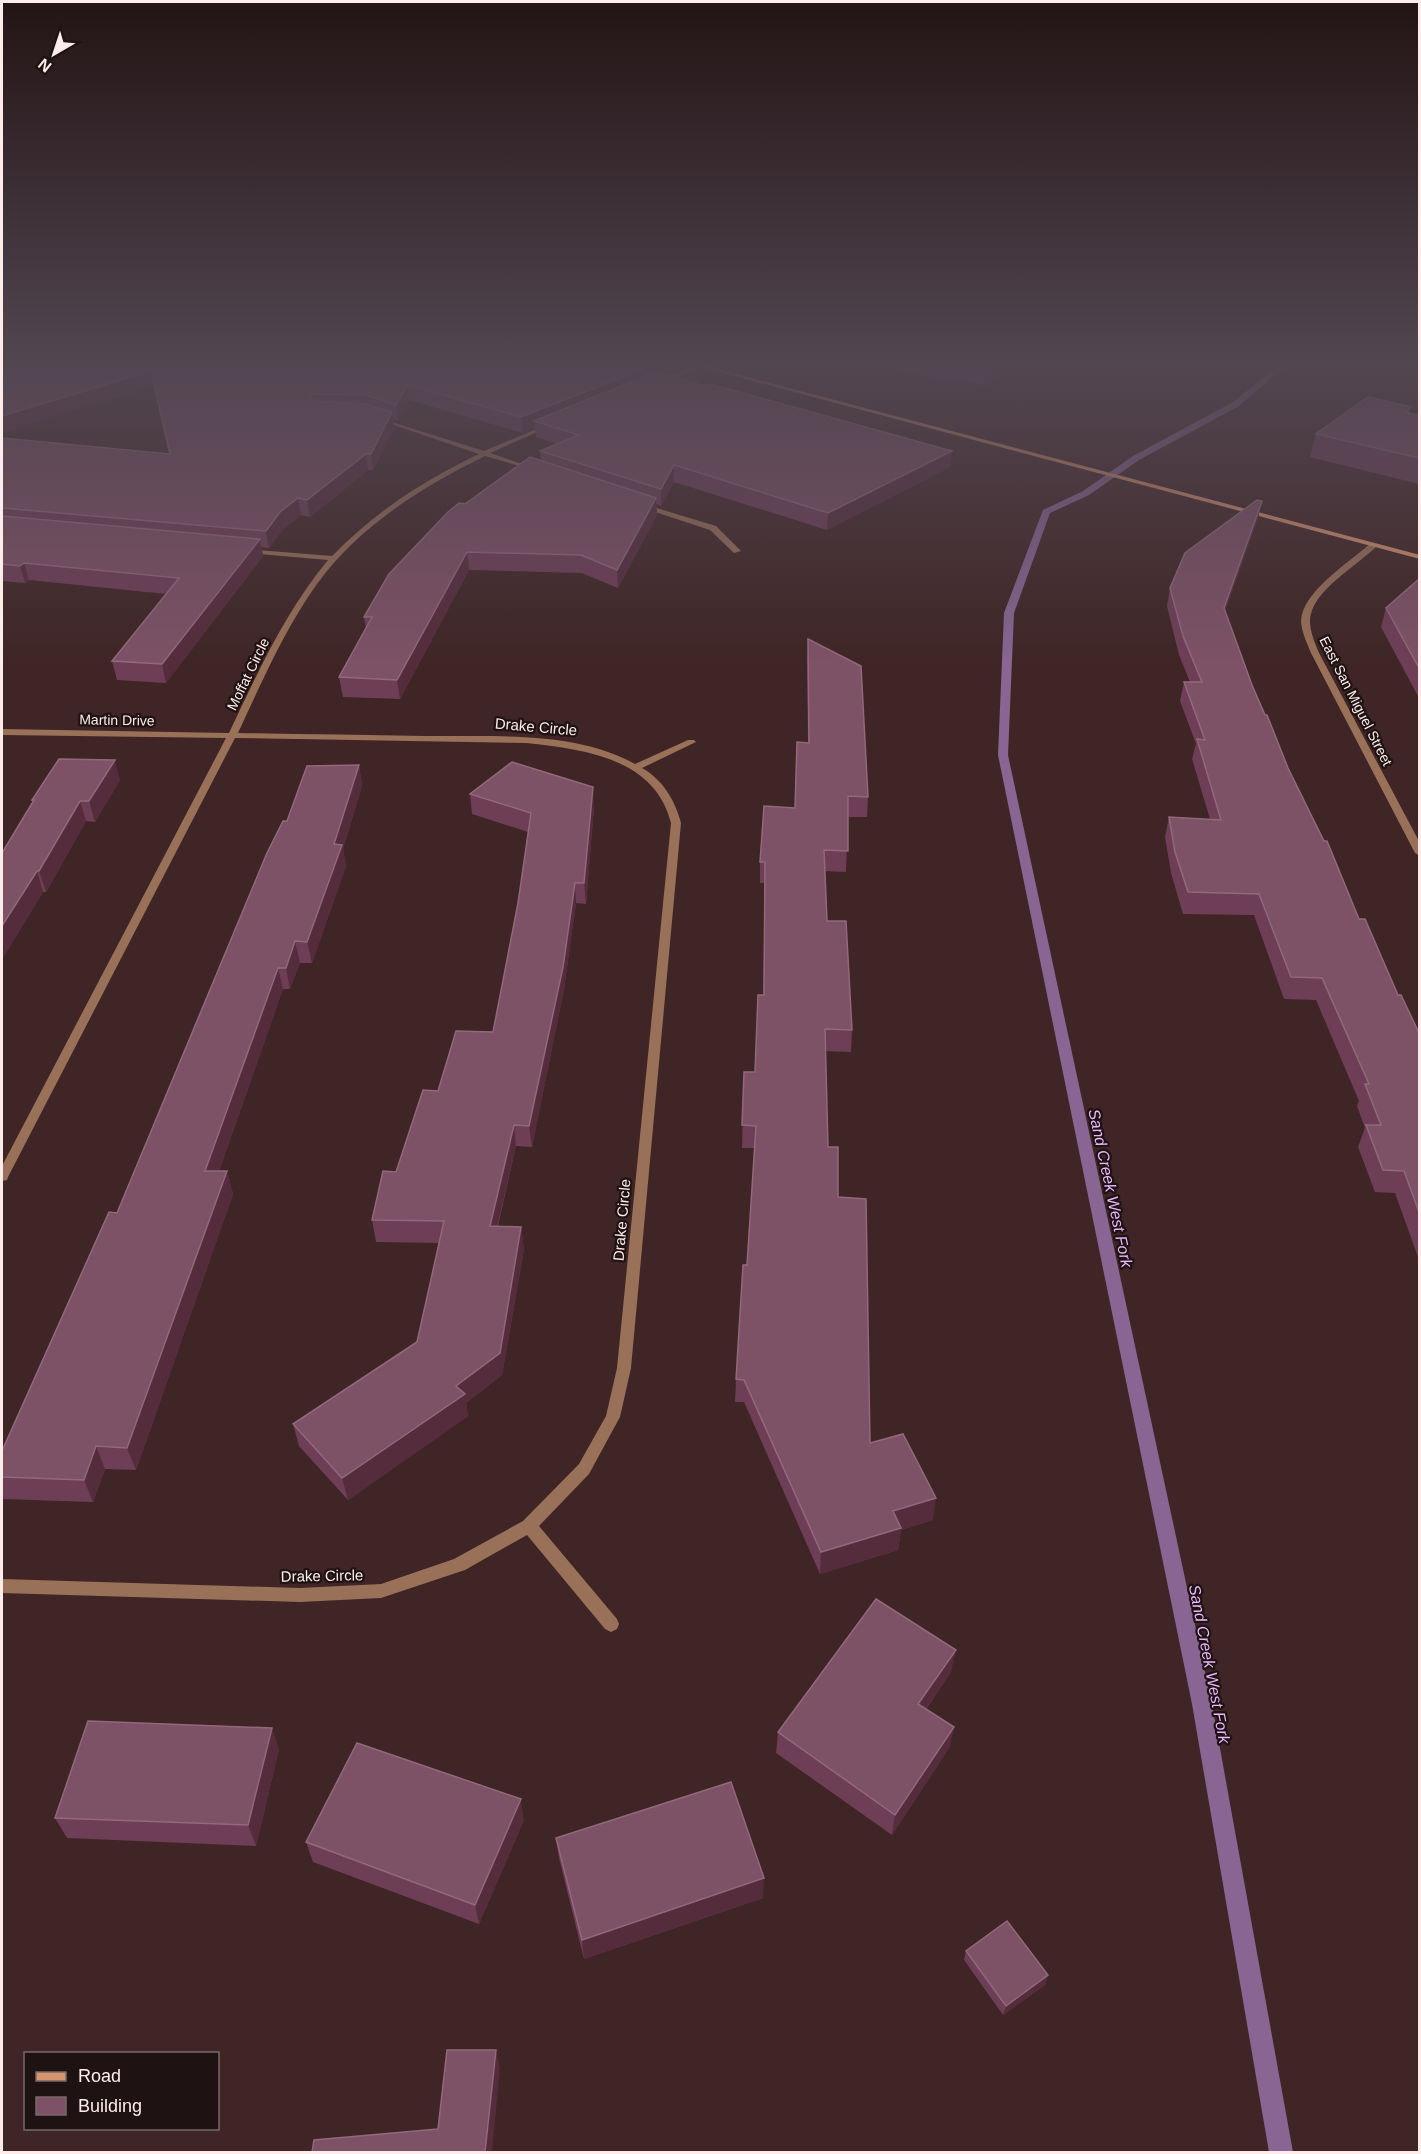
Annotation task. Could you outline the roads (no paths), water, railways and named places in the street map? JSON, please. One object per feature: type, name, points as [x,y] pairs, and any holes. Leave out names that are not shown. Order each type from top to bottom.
[{"type":"main road","points":[[1063,463],[1419,557]]},
{"type":"street","name":"Moffat Circle","points":[[2,1177],[232,736],[298,603],[333,558],[358,534],[412,493],[464,463]]},
{"type":"street","points":[[512,463],[540,472]]},
{"type":"street","points":[[637,503],[713,528],[737,551]]},
{"type":"street","name":"East San Miguel Street","points":[[1374,545],[1317,594],[1306,612],[1306,630],[1315,653],[1419,853]]},
{"type":"street","points":[[234,549],[333,558]]},
{"type":"street","name":"Martin Drive","points":[[2,732],[232,736]]},
{"type":"street","name":"Drake Circle","points":[[2,1586],[300,1595],[381,1591],[459,1565],[530,1526],[584,1469],[612,1417],[624,1368],[676,823],[669,800],[654,783],[635,768],[602,752],[566,744],[526,740],[232,736]]},
{"type":"street","points":[[635,768],[691,742]]},
{"type":"street","points":[[530,1526],[611,1623]]},
{"type":"waterway","name":"Sand Creek West Fork","points":[[1130,463],[1086,493],[1046,512],[1009,613],[1003,755],[1202,1704],[1281,2152]]}]
